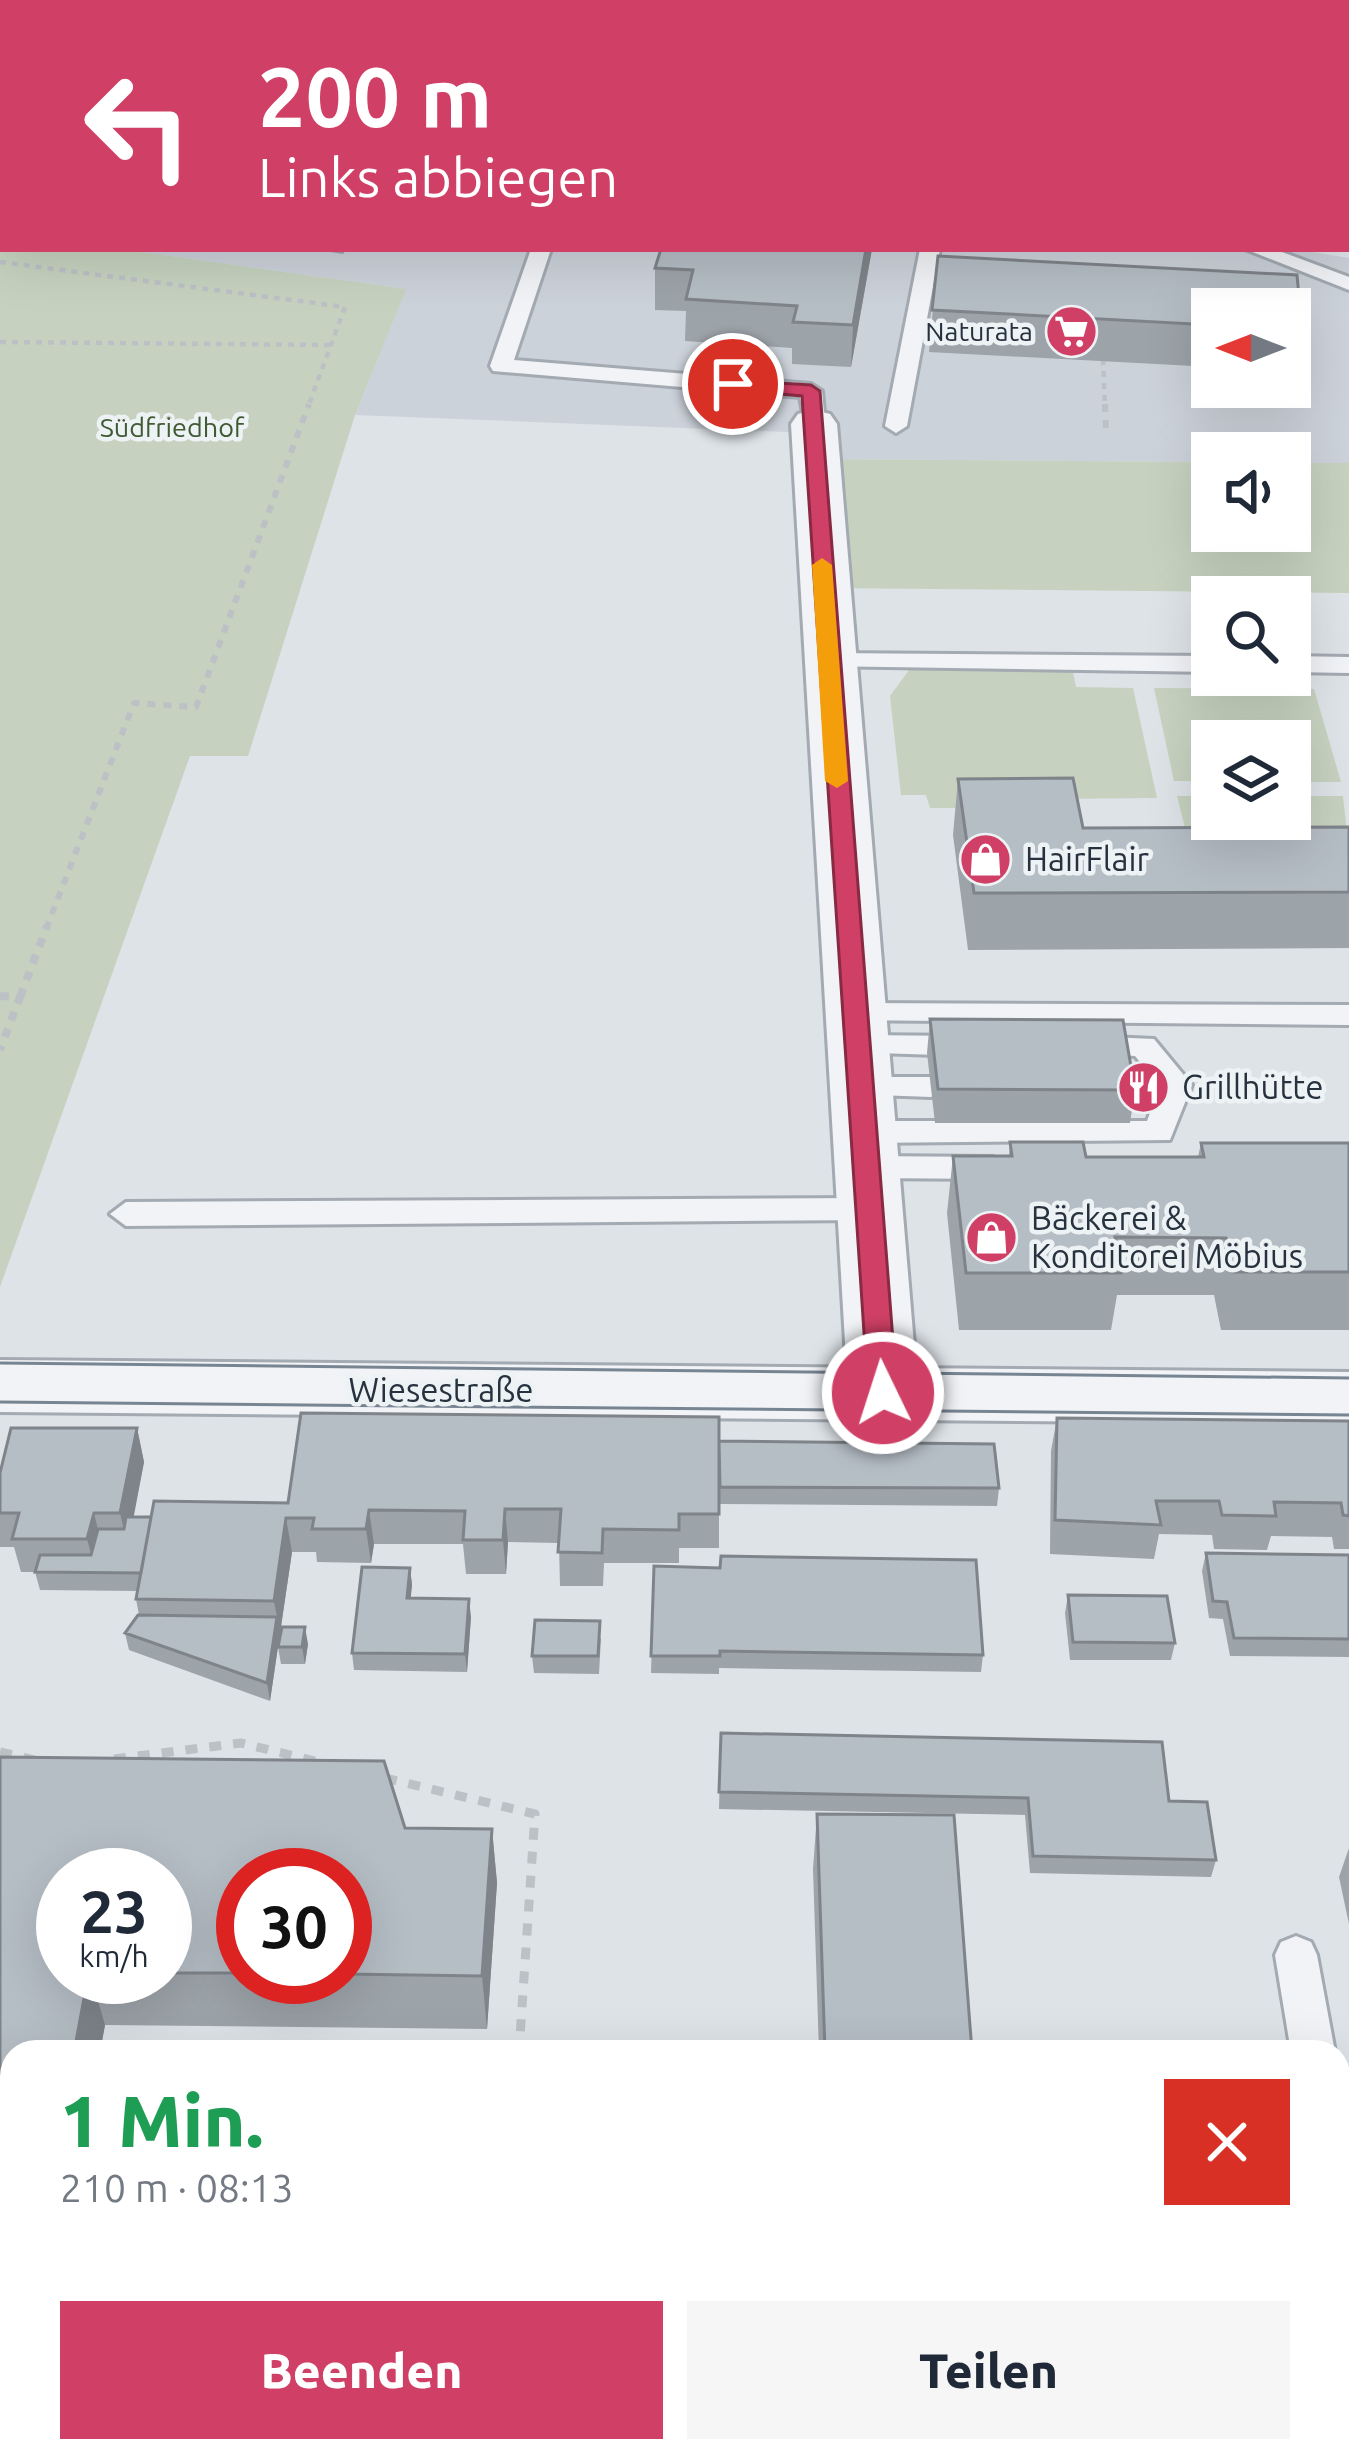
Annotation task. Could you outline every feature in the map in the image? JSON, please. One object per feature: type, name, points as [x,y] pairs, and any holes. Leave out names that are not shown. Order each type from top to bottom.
[{"type":"street","points":[[814,424],[883,1393]]},
{"type":"street","name":"Wiesestraße","points":[[0,1387],[1349,1398]]},
{"type":"lane","points":[[540,252],[501,366],[811,391],[814,424]]},
{"type":"lane","points":[[896,426],[929,252]]},
{"type":"lane","points":[[1263,252],[1349,284]]},
{"type":"lane","points":[[828,661],[1191,664]]},
{"type":"lane","points":[[1311,664],[1349,665]]},
{"type":"lane","points":[[126,1214],[862,1109],[1349,1015]]},
{"type":"lane","points":[[862,1109],[998,1046]]},
{"type":"lane","points":[[862,1109],[1159,1132],[1176,1085],[1143,1046],[1045,1046]]},
{"type":"lane","points":[[862,1109],[931,1087]]},
{"type":"lane","points":[[862,1109],[1026,1168]]},
{"type":"lane","points":[[1296,1955],[1311,2040]]},
{"type":"path","points":[[0,262],[345,307],[196,707],[134,703],[0,1050]]},
{"type":"path","points":[[0,342],[331,345]]},
{"type":"path","points":[[1102,359],[1106,428]]},
{"type":"path","points":[[0,996],[20,997]]},
{"type":"path","points":[[106,1760],[241,1743],[331,1765]]},
{"type":"path","points":[[0,1752],[40,1761]]},
{"type":"path","points":[[376,1776],[535,1814],[520,2040]]},
{"type":"shaded area","points":[[141,252],[1312,252],[1349,258],[1349,463],[1311,463],[1311,432],[1191,432],[1191,462],[818,459],[811,433],[355,415],[405,289]]},
{"type":"green space","name":"Südfriedhof","points":[[0,252],[141,252],[406,289],[355,415],[248,756],[190,756],[0,1287]]},
{"type":"green space","points":[[818,459],[1191,462],[1191,552],[1311,552],[1311,463],[1349,463],[1349,593],[1311,593],[1311,576],[1191,576],[1191,591],[823,588]]},
{"type":"green space","points":[[930,662],[1071,663],[1076,687],[1133,688],[1157,798],[1048,799],[1045,808],[930,808],[926,795],[901,795],[890,696],[909,670]]},
{"type":"green space","points":[[1154,688],[1191,688],[1191,696],[1311,696],[1314,689],[1341,782],[1311,782],[1311,720],[1191,720],[1191,781],[1174,781]]},
{"type":"green space","points":[[1177,796],[1191,796],[1191,840],[1311,840],[1311,796],[1343,796],[1349,852],[1191,852]]},
{"type":"building","points":[[660,252],[865,252],[853,325],[793,322],[797,306],[686,299],[693,270],[655,268]]},
{"type":"building","points":[[938,256],[1297,275],[1298,288],[1191,288],[1191,324],[932,310]]},
{"type":"building","points":[[1073,778],[1083,828],[1191,828],[1191,840],[1311,840],[1311,827],[1349,827],[1349,892],[974,893],[958,779]]},
{"type":"building","points":[[930,1019],[1123,1020],[1135,1090],[938,1089]]},
{"type":"building","points":[[1010,1142],[1083,1142],[1086,1157],[1204,1157],[1201,1143],[1349,1143],[1349,1272],[1233,1272],[1226,1238],[1115,1237],[1121,1273],[966,1273],[953,1156],[1012,1156]]},
{"type":"building","points":[[301,1413],[719,1417],[719,1514],[679,1514],[679,1530],[603,1529],[602,1553],[558,1552],[561,1509],[505,1509],[503,1540],[463,1540],[465,1511],[369,1510],[366,1529],[312,1529],[314,1518],[286,1518],[274,1601],[136,1599],[154,1501],[288,1503]]},
{"type":"building","points":[[1057,1418],[1349,1421],[1349,1516],[1343,1515],[1341,1503],[1274,1502],[1276,1516],[1222,1515],[1219,1501],[1156,1501],[1161,1525],[1055,1520]]},
{"type":"building","points":[[11,1428],[137,1428],[120,1513],[94,1513],[87,1539],[12,1539],[19,1513],[0,1513],[0,1473]]},
{"type":"building","points":[[719,1441],[994,1444],[999,1488],[720,1487]]},
{"type":"building","points":[[126,1517],[151,1517],[141,1573],[35,1572],[40,1555],[91,1555],[98,1529],[124,1529]]},
{"type":"building","points":[[1206,1553],[1349,1555],[1349,1639],[1234,1638],[1227,1602],[1213,1601]]},
{"type":"building","points":[[721,1556],[976,1560],[983,1655],[720,1651],[720,1656],[651,1656],[654,1566],[720,1568]]},
{"type":"building","points":[[362,1567],[410,1568],[407,1598],[469,1599],[465,1654],[352,1653]]},
{"type":"building","points":[[1068,1595],[1167,1596],[1175,1643],[1073,1642]]},
{"type":"building","points":[[138,1615],[277,1617],[267,1683],[125,1633]]},
{"type":"building","points":[[535,1620],[600,1621],[598,1656],[532,1656]]},
{"type":"building","points":[[282,1627],[305,1627],[302,1647],[278,1647]]},
{"type":"building","points":[[721,1733],[1162,1742],[1169,1801],[1207,1802],[1216,1860],[1033,1856],[1028,1798],[719,1792]]},
{"type":"building","points":[[0,1757],[384,1761],[405,1828],[492,1829],[482,1976],[372,1974],[372,1848],[216,1848],[216,1973],[192,1973],[192,1848],[36,1848],[36,2004],[83,2004],[76,2040],[0,2040]]},
{"type":"building","points":[[817,1814],[954,1815],[971,2040],[825,2040]]},
{"type":"tram line","points":[[0,1363],[1349,1378]]},
{"type":"tram line","points":[[0,1402],[1349,1415]]},
{"type":"slow traffic","points":[[822,565],[837,781]]},
{"type":"place","name":"Naturata","points":[[1072,332]]},
{"type":"place","name":"HairFlair","points":[[986,859]]},
{"type":"place","name":"Grillhütte","points":[[1143,1087]]},
{"type":"place","name":"Bäckerei & Konditorei Möbius","points":[[992,1237]]},
{"type":"route","points":[[733,384],[811,391],[883,1393]]}]
